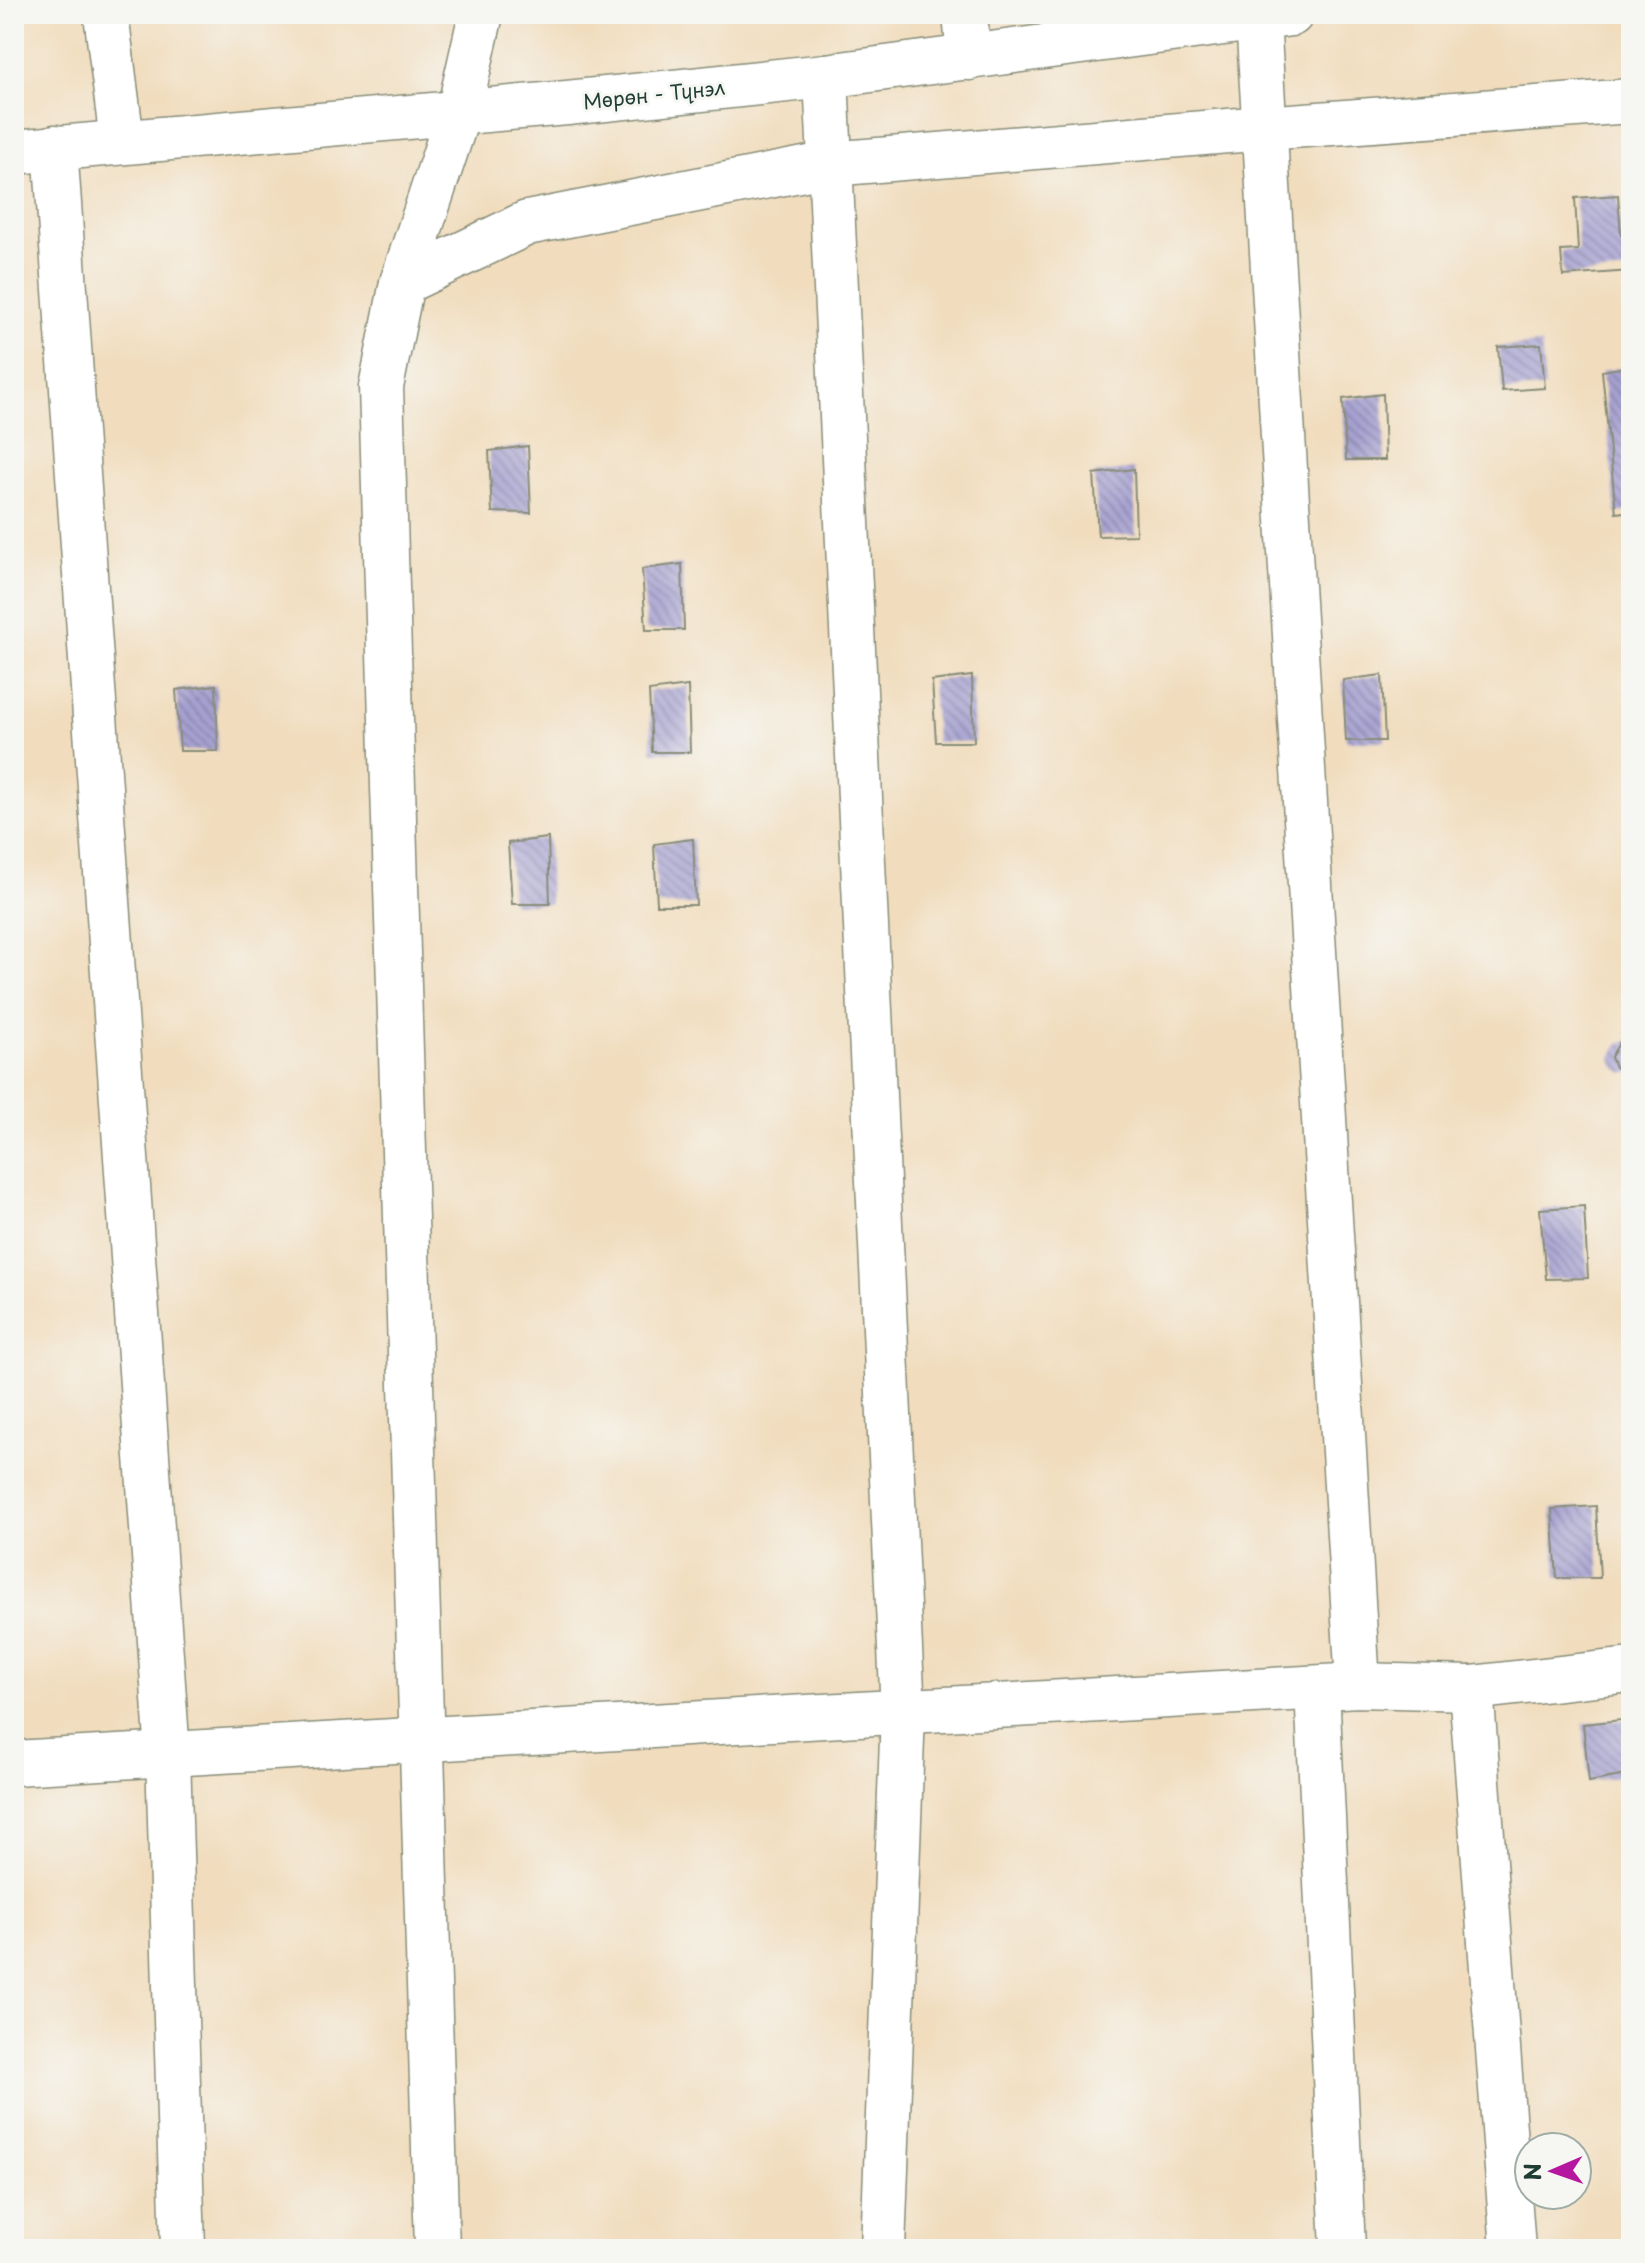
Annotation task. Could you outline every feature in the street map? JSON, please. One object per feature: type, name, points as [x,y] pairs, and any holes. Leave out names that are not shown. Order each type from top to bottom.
[{"type":"street","points":[[106,14],[122,141]]},
{"type":"street","points":[[437,2249],[381,387],[402,283],[459,111],[481,14]]},
{"type":"street","points":[[965,14],[969,58]]},
{"type":"street","points":[[1274,16],[1264,128],[1337,1687],[1343,2249]]},
{"type":"street","name":"Мөрөн - Түнэл","points":[[34,150],[567,103],[826,76],[1274,16]]},
{"type":"street","points":[[826,76],[903,1712],[883,2249]]},
{"type":"street","points":[[402,283],[527,223],[830,164],[1631,101]]},
{"type":"street","points":[[34,150],[168,1755],[183,2249]]},
{"type":"street","points":[[14,1763],[1337,1687],[1471,1688],[1631,1670]]},
{"type":"street","points":[[1471,1688],[1513,2249]]},
{"type":"building","points":[[1618,195],[1621,235],[1631,230],[1631,271],[1563,276],[1561,251],[1578,250],[1575,198]]},
{"type":"building","points":[[1541,344],[1545,388],[1502,391],[1498,347]]},
{"type":"building","points":[[1631,366],[1631,511],[1616,513],[1602,371]]},
{"type":"building","points":[[1383,394],[1385,460],[1346,460],[1343,399]]},
{"type":"building","points":[[528,446],[531,513],[492,512],[489,451]]},
{"type":"building","points":[[1134,469],[1136,535],[1098,536],[1094,474]]},
{"type":"building","points":[[682,564],[684,630],[646,630],[642,569]]},
{"type":"building","points":[[1382,675],[1385,741],[1346,741],[1343,680]]},
{"type":"building","points":[[972,676],[974,742],[936,742],[932,681]]},
{"type":"building","points":[[216,685],[218,751],[180,751],[176,690]]},
{"type":"building","points":[[688,686],[690,752],[652,752],[649,691]]},
{"type":"building","points":[[548,838],[550,904],[512,904],[508,843]]},
{"type":"building","points":[[693,839],[696,905],[657,905],[654,844]]},
{"type":"building","points":[[1629,1040],[1631,1073],[1624,1073],[1615,1067],[1611,1057],[1619,1043]]},
{"type":"building","points":[[1584,1206],[1588,1278],[1546,1279],[1540,1209]]},
{"type":"building","points":[[1596,1506],[1600,1578],[1557,1578],[1552,1509]]},
{"type":"building","points":[[1631,1719],[1631,1774],[1589,1782],[1583,1724]]}]
